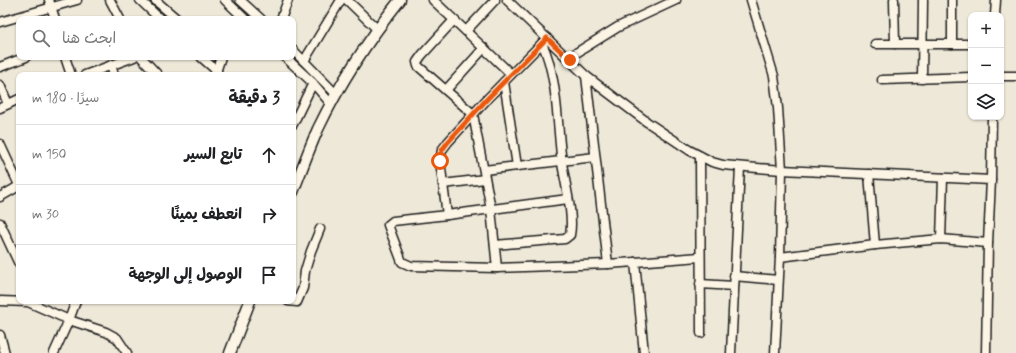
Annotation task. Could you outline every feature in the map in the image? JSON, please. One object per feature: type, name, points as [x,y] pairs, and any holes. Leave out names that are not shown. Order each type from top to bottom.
[{"type":"main road","points":[[296,184],[315,136],[336,94],[377,29],[400,0]]},
{"type":"main road","points":[[230,353],[249,304]]},
{"type":"street","points":[[17,16],[50,4],[77,0]]},
{"type":"street","points":[[110,0],[118,16]]},
{"type":"street","points":[[140,0],[157,16]]},
{"type":"street","points":[[154,0],[173,16]]},
{"type":"street","points":[[225,0],[240,16]]},
{"type":"street","points":[[282,16],[288,0]]},
{"type":"street","points":[[304,61],[341,0]]},
{"type":"street","points":[[434,0],[511,74]]},
{"type":"street","points":[[466,31],[494,0]]},
{"type":"street","points":[[507,0],[544,41],[568,58],[586,76],[647,122],[712,162],[740,167],[782,170],[991,180]]},
{"type":"street","points":[[568,58],[618,27],[676,0]]},
{"type":"street","points":[[751,0],[774,76],[778,108],[782,170],[780,257],[775,353]]},
{"type":"street","points":[[894,0],[895,44]]},
{"type":"street","points":[[922,79],[923,0]]},
{"type":"street","points":[[952,0],[952,44]]},
{"type":"street","points":[[995,12],[996,0]]},
{"type":"street","points":[[241,16],[244,1]]},
{"type":"street","points":[[244,1],[258,16]]},
{"type":"street","points":[[352,2],[377,29]]},
{"type":"street","points":[[50,4],[54,16]]},
{"type":"street","points":[[0,22],[16,16]]},
{"type":"street","points":[[454,20],[422,54],[417,62],[418,66],[473,114],[491,209],[497,268]]},
{"type":"street","points":[[447,215],[440,161],[442,150],[473,114],[544,41]]},
{"type":"street","points":[[495,245],[565,239],[570,237],[571,230],[568,199],[550,62],[544,41]]},
{"type":"street","points":[[875,44],[968,44]]},
{"type":"street","points":[[446,90],[484,48]]},
{"type":"street","points":[[296,53],[336,94]]},
{"type":"street","points":[[0,67],[18,60]]},
{"type":"street","points":[[66,60],[68,72]]},
{"type":"street","points":[[94,72],[126,60]]},
{"type":"street","points":[[144,60],[155,72]]},
{"type":"street","points":[[205,60],[216,72]]},
{"type":"street","points":[[217,72],[220,60]]},
{"type":"street","points":[[288,60],[331,104]]},
{"type":"street","points":[[111,66],[113,72]]},
{"type":"street","points":[[586,76],[608,264]]},
{"type":"street","points":[[1004,76],[1016,76]]},
{"type":"street","points":[[882,80],[968,77]]},
{"type":"street","points":[[504,82],[517,166]]},
{"type":"street","points":[[296,118],[312,83]]},
{"type":"street","points":[[0,85],[8,104]]},
{"type":"street","points":[[0,108],[16,101]]},
{"type":"street","points":[[986,353],[992,120]]},
{"type":"street","points":[[0,144],[16,179]]},
{"type":"street","points":[[700,156],[701,333]]},
{"type":"street","points":[[484,170],[596,157]]},
{"type":"street","points":[[731,353],[740,167]]},
{"type":"street","points":[[868,174],[875,245]]},
{"type":"street","points":[[941,240],[944,178]]},
{"type":"street","points":[[443,184],[485,179]]},
{"type":"street","points":[[0,197],[16,188]]},
{"type":"street","points":[[568,199],[393,222],[388,226],[402,262],[411,266],[497,268],[608,264],[700,257]]},
{"type":"street","points":[[0,223],[16,258]]},
{"type":"street","points":[[296,302],[303,288],[305,271],[320,229]]},
{"type":"street","points":[[780,257],[875,245],[941,240],[988,242]]},
{"type":"street","points":[[635,262],[644,353]]},
{"type":"street","points":[[734,276],[778,280]]},
{"type":"street","points":[[700,284],[734,286]]},
{"type":"street","points":[[0,301],[16,302]]},
{"type":"street","points":[[33,304],[69,320],[106,332],[117,338],[127,353]]},
{"type":"street","points":[[54,353],[75,304]]},
{"type":"street","points":[[0,335],[5,353]]},
{"type":"route","points":[[440,161],[442,150],[448,142],[488,98],[547,38],[570,60]]}]
